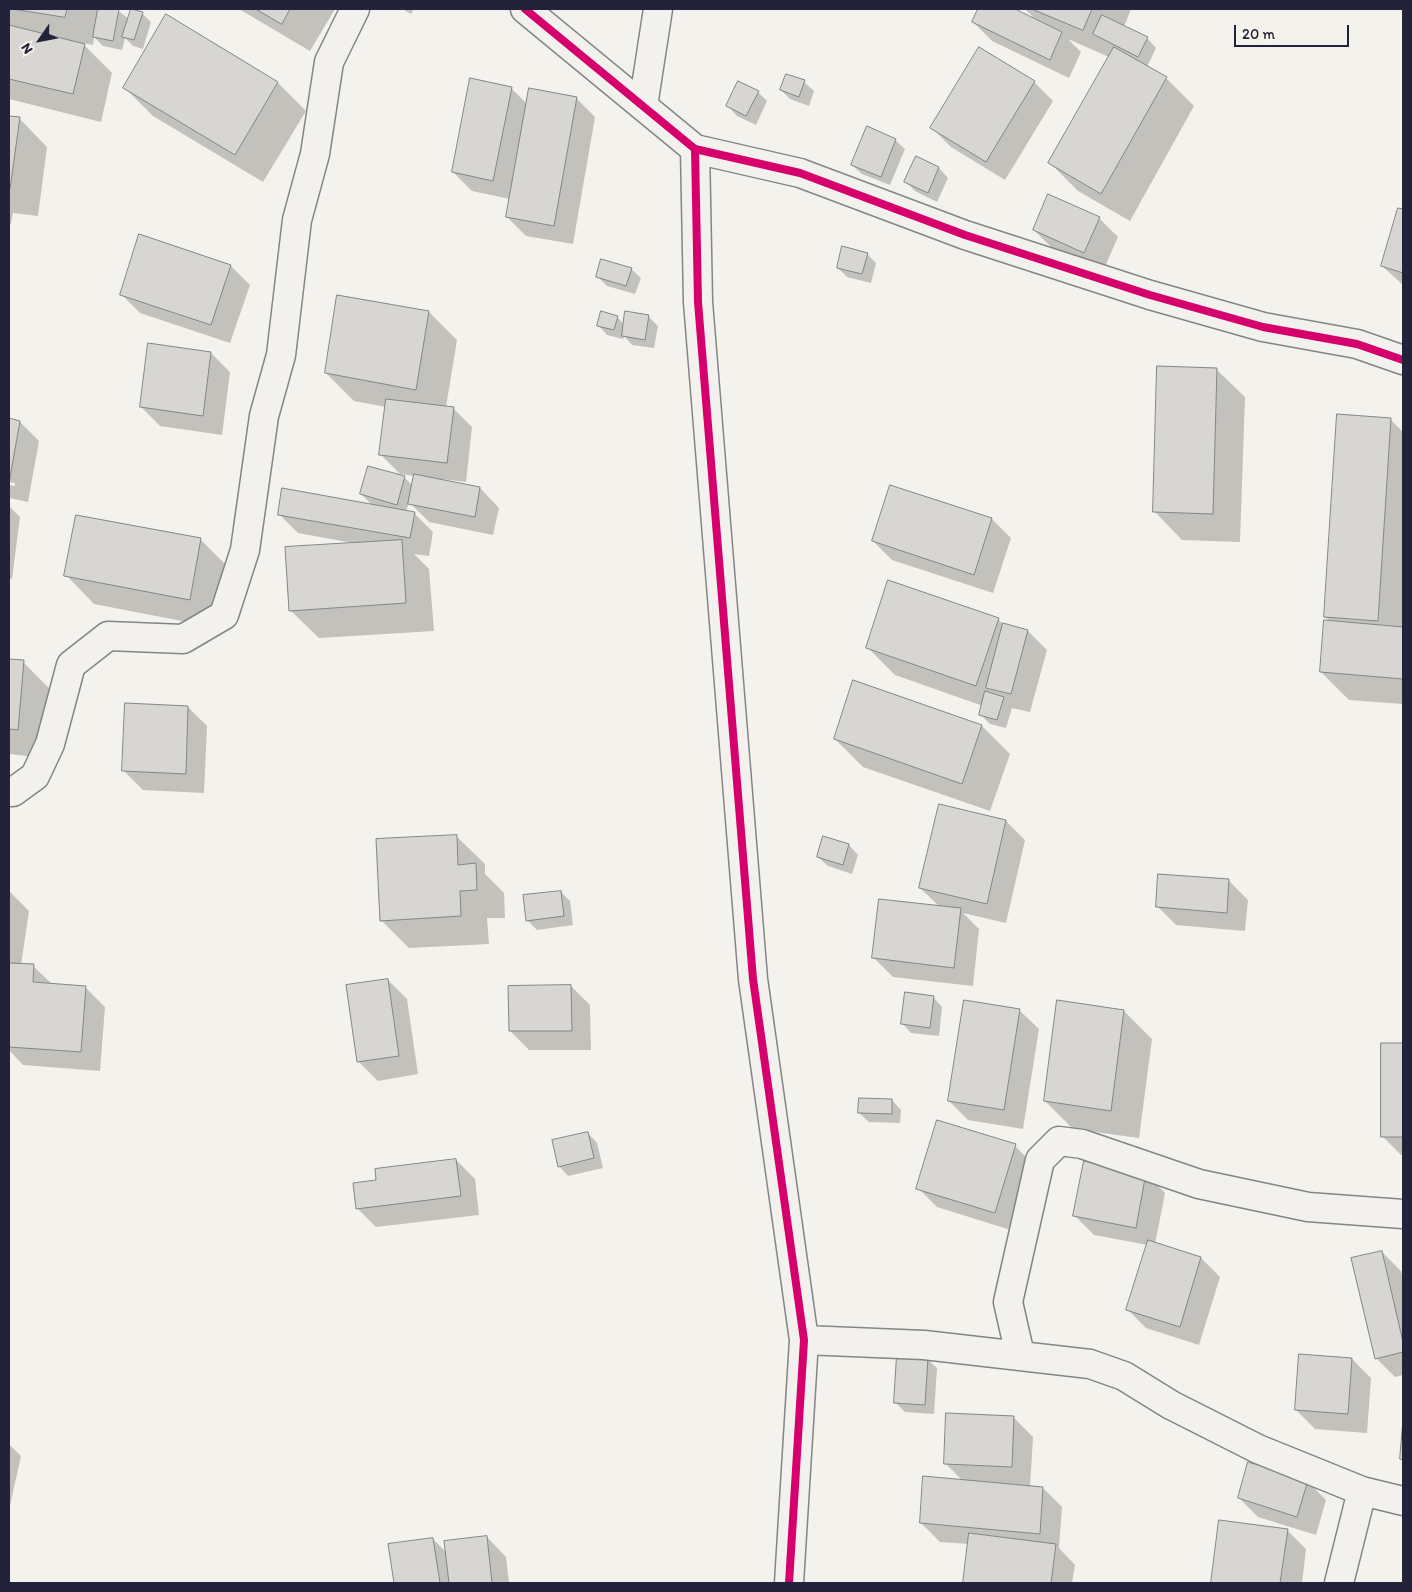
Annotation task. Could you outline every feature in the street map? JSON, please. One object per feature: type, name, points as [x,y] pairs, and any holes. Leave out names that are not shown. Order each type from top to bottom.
[{"type":"street","points":[[9,792],[13,792],[35,776],[50,744],[71,665],[108,636],[183,639],[224,615],[245,550],[264,416],[281,355],[297,220],[314,154],[329,62],[355,9]]},
{"type":"street","points":[[525,9],[696,149],[800,172],[965,235],[1150,296],[1263,327],[1356,344],[1403,360]]},
{"type":"street","points":[[643,106],[658,9]]},
{"type":"street","points":[[696,149],[698,302],[753,979],[804,1340],[789,1583]]},
{"type":"street","points":[[1020,1355],[1008,1302],[1040,1160],[1059,1141],[1082,1144],[1199,1184],[1308,1206],[1403,1214]]},
{"type":"street","points":[[804,1340],[924,1345],[1090,1364],[1124,1376],[1171,1405],[1258,1449],[1362,1491],[1403,1501]]},
{"type":"street","points":[[1340,1583],[1362,1491]]},
{"type":"building","points":[[13,9],[67,9],[65,17]]},
{"type":"building","points":[[98,9],[119,9],[113,41],[93,37]]},
{"type":"building","points":[[131,9],[143,12],[134,40],[122,37]]},
{"type":"building","points":[[256,9],[290,9],[282,24]]},
{"type":"building","points":[[978,9],[1015,9],[1062,32],[1050,60],[972,22]]},
{"type":"building","points":[[1032,9],[1092,9],[1083,30]]},
{"type":"building","points":[[166,14],[278,82],[235,155],[123,88]]},
{"type":"building","points":[[1102,15],[1148,37],[1138,57],[1093,34]]},
{"type":"building","points":[[9,25],[85,44],[73,94],[9,79]]},
{"type":"building","points":[[979,47],[1035,81],[986,162],[930,128]]},
{"type":"building","points":[[1114,47],[1167,77],[1101,194],[1048,163]]},
{"type":"building","points":[[786,74],[805,80],[799,97],[780,90]]},
{"type":"building","points":[[470,78],[512,87],[493,181],[452,172]]},
{"type":"building","points":[[738,81],[759,91],[746,116],[726,106]]},
{"type":"building","points":[[529,88],[577,97],[554,226],[506,217]]},
{"type":"building","points":[[9,116],[20,117],[10,189],[9,189]]},
{"type":"building","points":[[867,126],[896,139],[881,177],[851,165]]},
{"type":"building","points":[[916,156],[939,167],[928,193],[904,182]]},
{"type":"building","points":[[1048,194],[1100,217],[1084,253],[1033,230]]},
{"type":"building","points":[[1398,208],[1403,209],[1403,273],[1381,266]]},
{"type":"building","points":[[139,234],[231,265],[211,325],[120,295]]},
{"type":"building","points":[[842,246],[868,253],[862,274],[837,268]]},
{"type":"building","points":[[601,259],[632,268],[626,286],[596,277]]},
{"type":"building","points":[[337,295],[429,311],[416,390],[325,373]]},
{"type":"building","points":[[601,311],[618,316],[614,330],[597,326]]},
{"type":"building","points":[[625,311],[649,315],[645,340],[622,336]]},
{"type":"building","points":[[148,343],[211,352],[203,416],[140,407]]},
{"type":"building","points":[[1157,366],[1217,368],[1213,514],[1153,512]]},
{"type":"building","points":[[386,399],[454,407],[447,463],[379,455]]},
{"type":"building","points":[[1337,414],[1391,418],[1378,621],[1324,617]]},
{"type":"building","points":[[9,418],[20,421],[9,483]]},
{"type":"building","points":[[368,466],[405,476],[397,505],[360,494]]},
{"type":"building","points":[[414,474],[480,487],[475,517],[408,504]]},
{"type":"building","points":[[890,485],[992,518],[974,575],[872,541]]},
{"type":"building","points":[[282,488],[415,512],[410,538],[278,515]]},
{"type":"building","points":[[76,515],[201,538],[190,600],[64,576]]},
{"type":"building","points":[[402,540],[406,603],[289,611],[285,547]]},
{"type":"building","points":[[888,580],[999,618],[976,686],[866,648]]},
{"type":"building","points":[[1324,620],[1403,627],[1403,679],[1320,672]]},
{"type":"building","points":[[1003,623],[1028,630],[1011,694],[986,688]]},
{"type":"building","points":[[9,659],[24,660],[18,730],[9,729]]},
{"type":"building","points":[[853,680],[982,725],[962,784],[834,739]]},
{"type":"building","points":[[985,691],[1004,697],[997,720],[979,715]]},
{"type":"building","points":[[125,703],[188,706],[186,774],[122,771]]},
{"type":"building","points":[[939,804],[1006,820],[987,904],[919,888]]},
{"type":"building","points":[[457,835],[458,865],[476,863],[477,890],[460,891],[461,916],[380,921],[376,839]]},
{"type":"building","points":[[823,836],[849,844],[843,865],[817,857]]},
{"type":"building","points":[[1158,874],[1229,879],[1227,913],[1156,907]]},
{"type":"building","points":[[561,891],[564,916],[526,921],[523,895]]},
{"type":"building","points":[[879,899],[961,908],[954,968],[872,958]]},
{"type":"building","points":[[9,963],[34,964],[33,982],[86,986],[81,1052],[9,1047]]},
{"type":"building","points":[[388,979],[399,1056],[357,1062],[346,985]]},
{"type":"building","points":[[571,985],[572,1031],[509,1031],[508,986]]},
{"type":"building","points":[[905,992],[934,996],[930,1028],[901,1024]]},
{"type":"building","points":[[964,1000],[1020,1009],[1004,1110],[948,1101]]},
{"type":"building","points":[[1057,1000],[1124,1010],[1111,1111],[1044,1101]]},
{"type":"building","points":[[1381,1043],[1403,1043],[1403,1137],[1381,1137]]},
{"type":"building","points":[[859,1098],[892,1099],[892,1114],[858,1113]]},
{"type":"building","points":[[937,1120],[1016,1144],[995,1213],[916,1189]]},
{"type":"building","points":[[588,1132],[594,1158],[558,1167],[552,1140]]},
{"type":"building","points":[[456,1159],[461,1196],[356,1209],[353,1183],[376,1180],[375,1169]]},
{"type":"building","points":[[1084,1161],[1146,1173],[1136,1228],[1073,1216]]},
{"type":"building","points":[[1148,1240],[1201,1257],[1180,1327],[1126,1310]]},
{"type":"building","points":[[1382,1251],[1403,1342],[1403,1352],[1375,1359],[1351,1258]]},
{"type":"building","points":[[1299,1354],[1352,1358],[1348,1414],[1295,1410]]},
{"type":"building","points":[[897,1355],[928,1357],[925,1405],[894,1403]]},
{"type":"building","points":[[946,1413],[1014,1416],[1012,1467],[944,1464]]},
{"type":"building","points":[[1403,1420],[1403,1460],[1400,1459]]},
{"type":"building","points":[[1248,1462],[1308,1480],[1297,1517],[1238,1498]]},
{"type":"building","points":[[923,1476],[1043,1487],[1040,1534],[920,1523]]},
{"type":"building","points":[[1219,1520],[1288,1529],[1280,1583],[1211,1583]]},
{"type":"building","points":[[969,1533],[1056,1544],[1051,1583],[963,1583]]},
{"type":"building","points":[[487,1536],[492,1583],[449,1583],[444,1541]]},
{"type":"building","points":[[433,1538],[440,1583],[394,1583],[388,1544]]},
{"type":"cycle path","points":[[525,9],[695,149],[800,173],[965,235],[1150,295],[1263,327],[1357,344],[1403,360]]},
{"type":"cycle path","points":[[695,149],[698,302],[753,979],[804,1340],[789,1583]]}]
